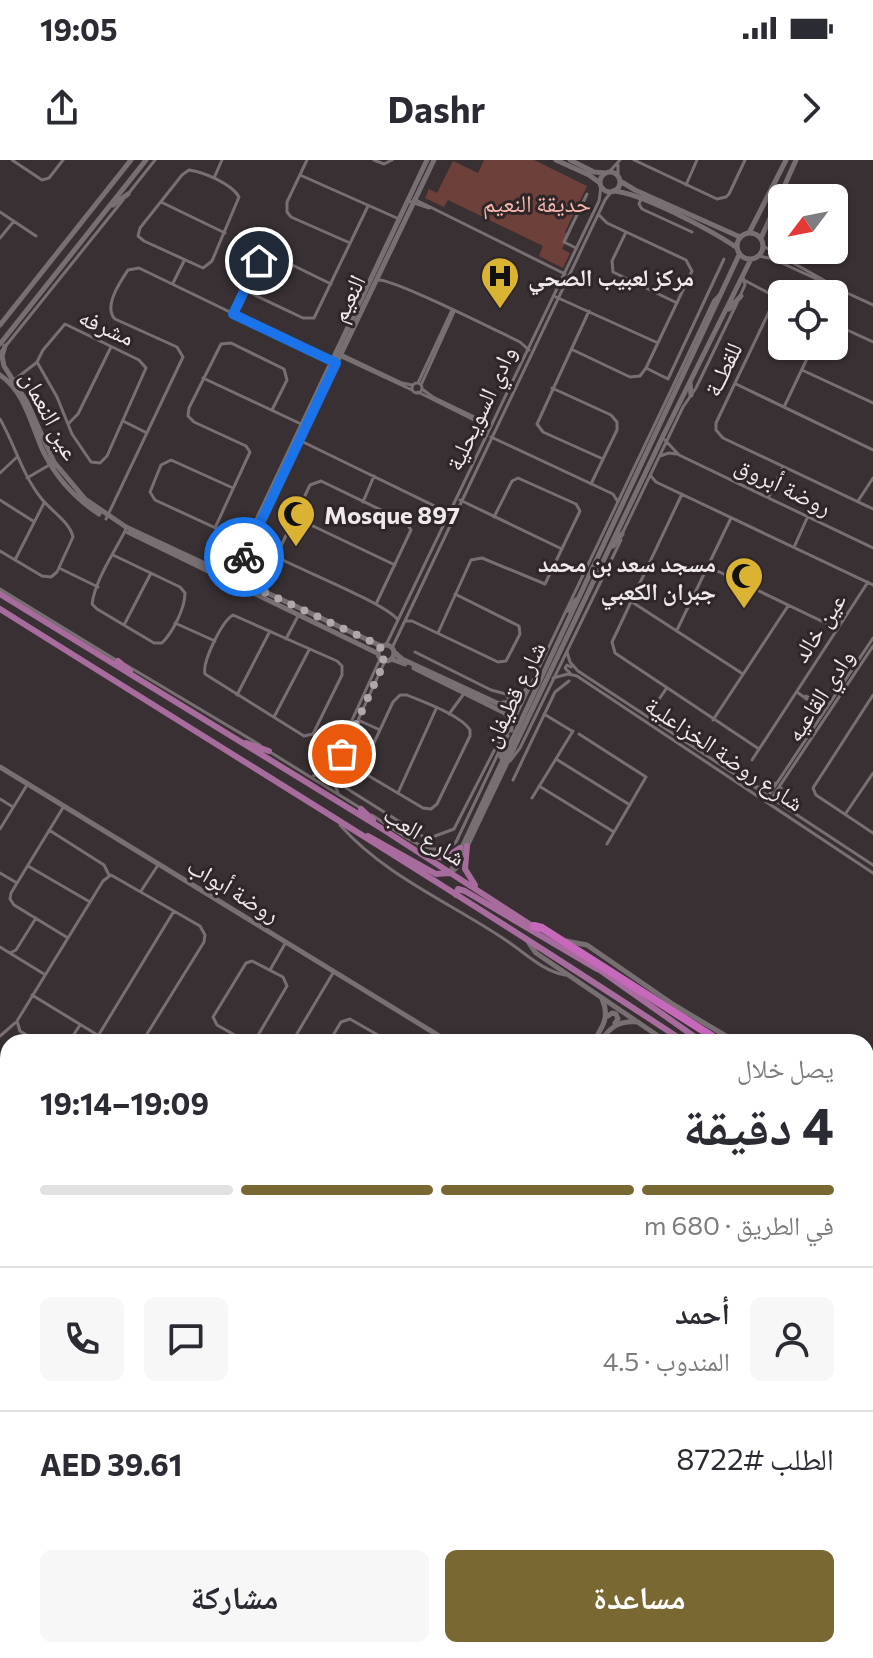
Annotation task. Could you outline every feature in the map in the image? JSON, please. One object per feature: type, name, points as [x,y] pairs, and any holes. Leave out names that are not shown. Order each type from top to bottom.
[{"type":"highway","points":[[534,926],[708,1034]]},
{"type":"highway","points":[[674,1005],[681,1018]]},
{"type":"main road","name":"شارع العب","points":[[0,591],[48,624],[381,828],[534,926],[691,1034]]},
{"type":"main road","name":"شارع العب","points":[[0,609],[524,935],[643,1019]]},
{"type":"main road","points":[[48,624],[71,632]]},
{"type":"main road","points":[[118,661],[144,684]]},
{"type":"main road","points":[[230,737],[269,751]]},
{"type":"main road","points":[[361,809],[381,828]]},
{"type":"main road","points":[[361,834],[436,874],[450,873],[453,893]]},
{"type":"main road","points":[[419,853],[443,858],[464,847],[467,876],[496,903]]},
{"type":"main road","points":[[453,893],[458,889],[465,891],[604,972]]},
{"type":"main road","points":[[643,1019],[668,1034]]},
{"type":"street","points":[[12,160],[42,180],[49,178],[63,160]]},
{"type":"street","points":[[0,325],[131,160]]},
{"type":"street","points":[[0,353],[33,301],[146,160]]},
{"type":"street","points":[[3,345],[16,333],[155,160]]},
{"type":"street","points":[[213,179],[222,160]]},
{"type":"street","points":[[307,160],[286,206],[288,215],[351,244]]},
{"type":"street","points":[[374,160],[384,164],[392,160]]},
{"type":"street","name":"النعيم","points":[[412,200],[427,160]]},
{"type":"street","name":"النعيم","points":[[338,354],[434,160]]},
{"type":"street","points":[[556,160],[592,176],[612,191],[641,199],[711,232],[736,247],[739,255],[751,259],[759,256],[773,259],[821,280]]},
{"type":"street","points":[[570,160],[594,172],[608,172],[632,189],[740,237]]},
{"type":"street","points":[[634,160],[717,199],[726,197],[745,160]]},
{"type":"street","points":[[686,185],[697,160]]},
{"type":"street","points":[[736,247],[740,237],[749,233],[786,160]]},
{"type":"street","points":[[759,256],[763,246],[761,238],[796,160]]},
{"type":"street","points":[[600,184],[619,162]]},
{"type":"street","points":[[612,191],[619,186],[619,162]]},
{"type":"street","points":[[195,170],[213,179],[234,189],[239,197],[207,267],[199,268],[139,237],[139,230],[186,171],[195,170]]},
{"type":"street","points":[[300,175],[401,222]]},
{"type":"street","name":"وادي السويحلية","points":[[567,273],[599,201],[600,184]]},
{"type":"street","name":"وادي السويحلية","points":[[325,773],[355,719],[556,295],[612,191]]},
{"type":"street","points":[[101,216],[128,194]]},
{"type":"street","points":[[576,248],[564,242],[587,194]]},
{"type":"street","points":[[641,199],[639,204],[642,209],[692,232]]},
{"type":"street","points":[[412,200],[567,273]]},
{"type":"street","points":[[161,202],[225,233]]},
{"type":"street","points":[[244,290],[309,319],[316,316],[368,206]]},
{"type":"street","points":[[0,212],[36,236]]},
{"type":"street","points":[[571,349],[632,377],[640,376],[692,271],[689,262],[607,223],[599,212]]},
{"type":"street","points":[[0,238],[14,221]]},
{"type":"street","name":"النعيم","points":[[231,579],[401,222]]},
{"type":"street","points":[[593,224],[607,223]]},
{"type":"street","points":[[626,232],[612,261],[613,272],[677,303]]},
{"type":"street","points":[[749,233],[761,238]]},
{"type":"street","points":[[763,246],[823,280]]},
{"type":"street","points":[[233,314],[261,258],[268,255],[332,284]]},
{"type":"street","name":"شارع قطيفان","points":[[450,873],[457,867],[739,255]]},
{"type":"street","points":[[646,368],[668,379],[724,259]]},
{"type":"street","name":"شارع قطيفان","points":[[501,768],[751,259]]},
{"type":"street","points":[[172,284],[184,261]]},
{"type":"street","points":[[107,517],[182,354],[177,347],[110,314],[109,307],[126,272],[133,267],[334,362]]},
{"type":"street","points":[[743,277],[768,293]]},
{"type":"street","name":"شارع قطيفان","points":[[501,768],[519,750],[616,551],[664,438],[691,395],[741,296],[745,286],[743,277]]},
{"type":"street","points":[[375,282],[386,280],[420,295],[520,342],[530,351]]},
{"type":"street","points":[[745,286],[753,286]]},
{"type":"street","name":"شارع قطيفان","points":[[442,851],[457,840],[482,793],[496,754],[508,736],[568,610],[570,599],[714,300],[723,292]]},
{"type":"street","points":[[848,293],[873,305]]},
{"type":"street","points":[[556,295],[658,343]]},
{"type":"street","points":[[719,321],[741,296]]},
{"type":"street","points":[[16,333],[33,301]]},
{"type":"street","points":[[420,387],[454,311]]},
{"type":"street","points":[[589,311],[538,417],[538,427],[603,459]]},
{"type":"street","name":"للقطــة","points":[[768,314],[716,423],[717,432],[873,509]]},
{"type":"street","name":"مشرفه","points":[[65,324],[112,346],[142,362],[146,368],[105,459],[97,463],[86,456],[37,362],[65,324]]},
{"type":"street","points":[[848,330],[873,342]]},
{"type":"street","points":[[215,528],[250,450],[189,419],[187,410],[220,345],[231,343],[280,366],[286,372],[287,380],[272,410]]},
{"type":"street","name":"عين النعمان","points":[[3,345],[2,365],[27,402],[52,463]]},
{"type":"street","points":[[68,424],[78,414],[112,346]]},
{"type":"street","points":[[338,354],[412,387],[420,387],[430,396],[493,428]]},
{"type":"street","points":[[784,407],[807,360]]},
{"type":"street","points":[[14,380],[37,362]]},
{"type":"street","points":[[802,370],[873,403]]},
{"type":"street","points":[[0,385],[3,376]]},
{"type":"street","name":"عين النعمان","points":[[3,376],[26,408],[52,463],[73,494],[107,517],[505,713]]},
{"type":"street","points":[[203,378],[304,426]]},
{"type":"street","points":[[690,381],[691,395]]},
{"type":"street","points":[[735,384],[873,450]]},
{"type":"street","points":[[412,387],[420,387]]},
{"type":"street","points":[[552,388],[616,419],[618,428],[591,484]]},
{"type":"street","points":[[0,419],[27,478],[44,503],[73,534],[53,576],[44,577],[0,551]]},
{"type":"street","points":[[123,421],[147,433]]},
{"type":"street","points":[[489,436],[613,494],[623,492]]},
{"type":"street","name":"روضة أبروق","points":[[664,438],[679,455],[873,548]]},
{"type":"street","points":[[298,440],[451,514]]},
{"type":"street","points":[[658,458],[669,453],[679,455]]},
{"type":"street","points":[[0,473],[17,457]]},
{"type":"street","points":[[234,489],[175,461],[166,460],[150,489],[153,498],[248,543]]},
{"type":"street","points":[[27,478],[52,463]]},
{"type":"street","points":[[769,497],[783,467]]},
{"type":"street","name":"عين خالد","points":[[650,474],[656,482],[873,585]]},
{"type":"street","points":[[363,502],[374,476]]},
{"type":"street","points":[[438,633],[474,558],[482,558],[547,583],[580,512],[576,504],[516,478],[494,517]]},
{"type":"street","points":[[857,502],[873,478]]},
{"type":"street","points":[[376,604],[411,530],[410,526],[321,481],[315,482],[310,485],[281,546],[279,554],[283,560],[376,604],[402,621],[412,621]]},
{"type":"street","points":[[645,484],[656,482]]},
{"type":"street","points":[[613,494],[618,503]]},
{"type":"street","points":[[682,494],[611,648],[666,689],[759,749]]},
{"type":"street","points":[[0,500],[33,521]]},
{"type":"street","points":[[458,500],[563,549]]},
{"type":"street","points":[[15,560],[44,503]]},
{"type":"street","points":[[794,547],[808,516]]},
{"type":"street","points":[[294,517],[395,565]]},
{"type":"street","points":[[677,630],[731,518]]},
{"type":"street","points":[[113,555],[180,587],[185,593],[175,623],[166,640],[159,644],[94,607],[92,600],[113,555],[126,529]]},
{"type":"street","points":[[608,553],[622,534]]},
{"type":"street","points":[[709,567],[838,629]]},
{"type":"street","points":[[59,568],[98,587]]},
{"type":"street","points":[[124,625],[151,573]]},
{"type":"street","name":"عين خالد","points":[[752,760],[868,582]]},
{"type":"street","name":"شارع العب","points":[[0,591],[136,670],[429,850],[442,851]]},
{"type":"street","points":[[568,610],[581,593]]},
{"type":"street","points":[[393,614],[405,614],[412,621],[501,662],[508,659],[520,634],[518,624],[455,594]]},
{"type":"street","points":[[631,601],[743,674]]},
{"type":"street","points":[[713,720],[788,605]]},
{"type":"street","points":[[286,639],[300,612]]},
{"type":"street","points":[[233,615],[270,631],[337,661],[343,669],[311,736],[304,736],[204,672],[204,664],[215,641],[226,620],[233,615]]},
{"type":"street","points":[[175,623],[215,641]]},
{"type":"street","points":[[237,695],[270,631]]},
{"type":"street","name":"وادي القاعيه","points":[[767,802],[873,638]]},
{"type":"street","name":"وادي القاعيه","points":[[827,711],[873,646]]},
{"type":"street","points":[[274,717],[309,650]]},
{"type":"street","name":"شارع روضة الخزاعلية","points":[[567,650],[570,662],[578,671],[873,865]]},
{"type":"street","points":[[415,652],[491,690],[506,694],[511,703],[511,712],[505,713],[511,722],[501,768]]},
{"type":"street","name":"عين النعمان","points":[[386,653],[493,701],[511,703]]},
{"type":"street","points":[[572,674],[566,671],[566,666],[570,665],[578,671]]},
{"type":"street","points":[[553,678],[572,674]]},
{"type":"street","name":"شارع روضة الخزاعلية","points":[[572,674],[873,873]]},
{"type":"street","points":[[513,780],[557,690],[569,681]]},
{"type":"street","points":[[511,703],[532,685]]},
{"type":"street","points":[[458,689],[458,699]]},
{"type":"street","points":[[653,720],[651,711],[666,689]]},
{"type":"street","name":"عين خالد","points":[[798,692],[827,711]]},
{"type":"street","points":[[449,714],[458,699],[466,693]]},
{"type":"street","points":[[400,695],[407,695],[449,714],[467,724],[470,733],[437,804],[427,810],[369,776],[365,762],[395,699],[400,695]]},
{"type":"street","points":[[873,695],[813,788],[816,795],[873,833]]},
{"type":"street","points":[[541,705],[547,708]]},
{"type":"street","points":[[398,793],[436,709]]},
{"type":"street","points":[[642,712],[651,711]]},
{"type":"street","points":[[532,798],[573,731],[544,714]]},
{"type":"street","points":[[355,719],[380,730]]},
{"type":"street","name":"وادي السويحلية","points":[[334,774],[355,719]]},
{"type":"street","points":[[579,734],[646,776],[607,844]]},
{"type":"street","points":[[334,774],[344,787],[423,838],[451,832],[499,740],[508,736]]},
{"type":"street","points":[[556,759],[630,805]]},
{"type":"street","name":"روضة أبواب","points":[[0,767],[436,1034]]},
{"type":"street","points":[[308,776],[325,773],[327,781],[334,774]]},
{"type":"street","points":[[846,814],[873,773]]},
{"type":"street","points":[[334,774],[335,789],[340,796]]},
{"type":"street","points":[[752,786],[766,788],[780,783],[783,799],[796,815]]},
{"type":"street","points":[[0,829],[27,785]]},
{"type":"street","points":[[539,786],[614,832]]},
{"type":"street","points":[[0,799],[13,807]]},
{"type":"street","points":[[64,806],[11,893],[10,901],[68,938]]},
{"type":"street","points":[[374,817],[379,810]]},
{"type":"street","name":"شارع العب","points":[[336,818],[365,850],[430,896],[507,941],[536,962],[558,974],[571,976]]},
{"type":"street","points":[[49,830],[104,865],[109,875]]},
{"type":"street","points":[[141,891],[158,865]]},
{"type":"street","points":[[28,866],[90,902]]},
{"type":"street","points":[[0,873],[17,883]]},
{"type":"street","points":[[109,875],[117,876],[201,928],[205,939],[147,1034]]},
{"type":"street","points":[[2,1034],[16,1023],[109,875]]},
{"type":"street","points":[[99,1034],[174,911]]},
{"type":"street","points":[[9,953],[16,950],[36,918]]},
{"type":"street","name":"شارع العب","points":[[524,935],[536,953],[599,995],[643,1019],[659,1034]]},
{"type":"street","points":[[560,940],[587,945],[674,1005],[723,1034]]},
{"type":"street","points":[[270,970],[286,942]]},
{"type":"street","points":[[0,947],[45,975]]},
{"type":"street","points":[[16,950],[17,958]]},
{"type":"street","points":[[234,1034],[217,1025],[214,1015],[248,962],[254,961],[285,979],[287,989],[259,1034]]},
{"type":"street","points":[[297,1034],[334,971]]},
{"type":"street","points":[[32,995],[95,1034]]},
{"type":"street","points":[[599,995],[606,1009],[605,1021]]},
{"type":"street","points":[[598,1034],[611,1013],[616,1014],[618,1019],[606,1034]]},
{"type":"street","points":[[334,1034],[341,1022],[350,1019],[376,1034]]},
{"type":"street","points":[[611,1027],[623,1021],[643,1019]]},
{"type":"street","points":[[16,1023],[25,1034]]},
{"type":"street","points":[[74,1034],[80,1025]]},
{"type":"green space","name":"حديقة النعيم","points":[[484,160],[534,160],[587,186],[565,232],[569,235],[562,249],[570,253],[563,268],[539,256],[543,246],[448,200],[444,207],[425,198],[429,189],[437,193],[453,161],[478,173]]},
{"type":"way so far","points":[[244,557],[234,578],[381,646],[378,655],[385,661],[342,754]]},
{"type":"place","name":"مركز لعبيب الصحي","points":[[500,310]]},
{"type":"place","name":"Mosque 897","points":[[296,548]]},
{"type":"place","name":"مسجد سعد بن محمد جبران الكعبي","points":[[744,610]]},
{"type":"route","points":[[244,557],[336,363],[233,314],[259,261]]}]
